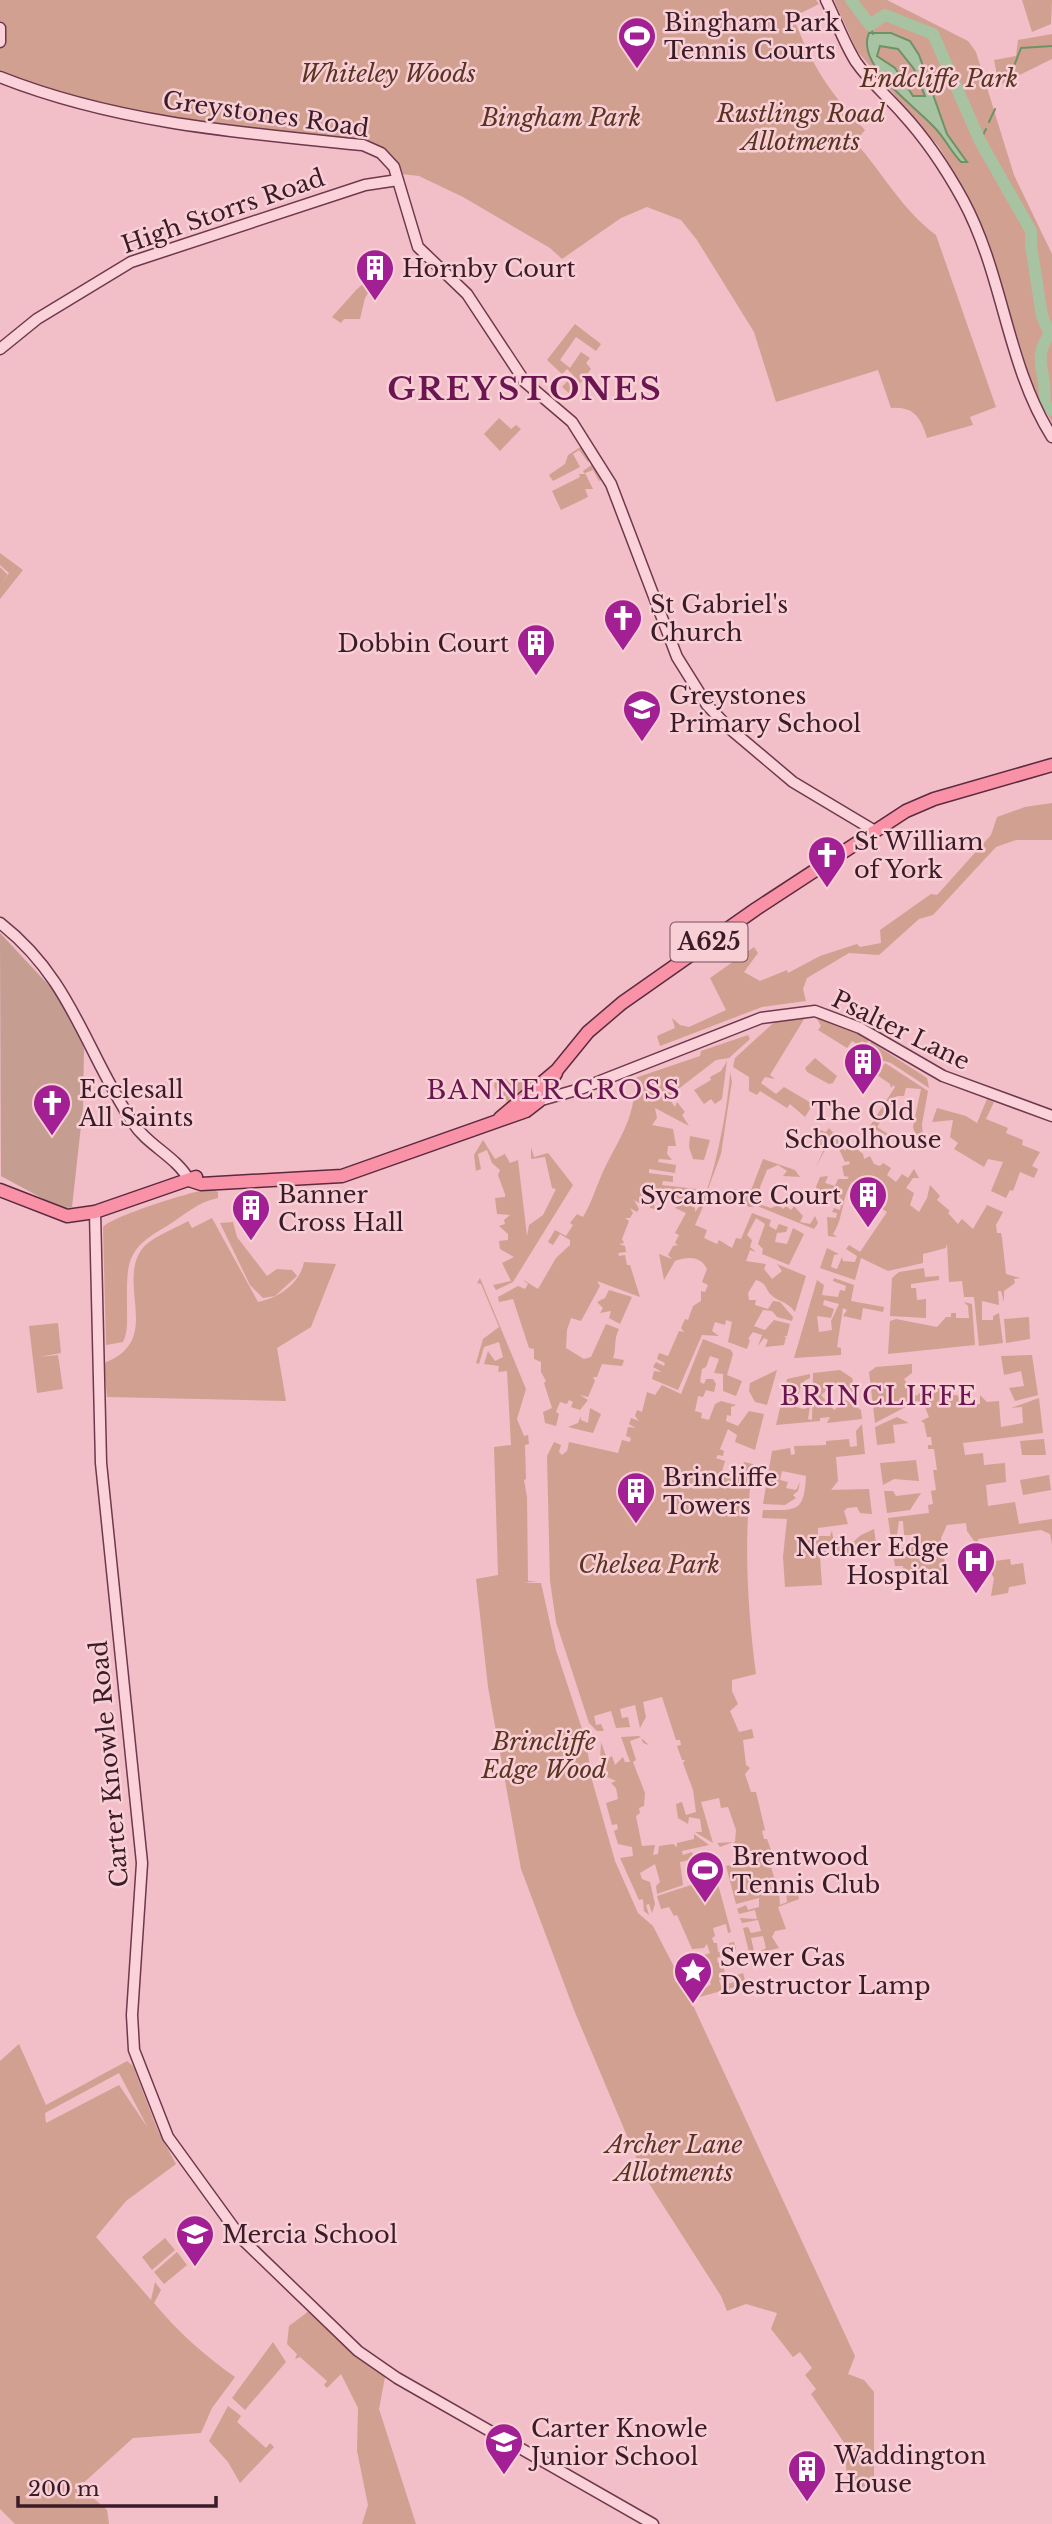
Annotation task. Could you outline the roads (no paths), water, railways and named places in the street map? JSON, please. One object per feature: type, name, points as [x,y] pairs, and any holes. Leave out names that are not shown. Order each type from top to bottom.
[{"type":"main road","name":"A625","points":[[0,1190],[13,1192],[61,1215],[95,1212],[189,1180],[201,1184],[227,1180],[342,1176],[500,1118],[557,1070],[588,1032],[622,1003],[756,909],[875,831],[916,805],[1052,765]]},
{"type":"main road","points":[[500,1118],[526,1111],[539,1101],[554,1080],[557,1070]]},
{"type":"street","points":[[826,0],[855,60],[928,144],[963,200],[992,270],[1018,368],[1034,407],[1052,437]]},
{"type":"street","points":[[0,28],[0,42]]},
{"type":"street","name":"Greystones Road","points":[[0,77],[57,98],[162,122],[363,145],[373,148],[390,161],[418,247],[467,293],[519,374],[531,388],[572,422],[611,484],[677,657],[707,705],[729,729],[793,782],[875,831]]},
{"type":"street","name":"High Storrs Road","points":[[0,349],[37,320],[131,262],[365,185],[398,180]]},
{"type":"street","points":[[0,923],[36,957],[62,991],[77,1015],[94,1058],[133,1124],[189,1180]]},
{"type":"street","name":"Psalter Lane","points":[[500,1118],[761,1018],[815,1011],[840,1017],[943,1076],[1052,1116]]},
{"type":"street","name":"Psalter Lane","points":[[526,1111],[564,1098],[574,1091]]},
{"type":"street","name":"Carter Knowle Road","points":[[95,1212],[102,1463],[142,1863],[132,2035],[148,2092],[174,2148],[242,2239],[358,2351],[397,2378],[653,2524]]},
{"type":"waterway","points":[[851,0],[870,25],[885,15],[933,34],[980,141],[1031,231],[1042,316],[1050,334],[1041,352],[1044,403],[1052,410]]},
{"type":"waterway","points":[[870,25],[873,34]]},
{"type":"waterway","points":[[1009,79],[1021,48],[1052,46]]},
{"type":"waterway","points":[[989,122],[995,109]]},
{"type":"waterway","points":[[980,141],[986,129]]},
{"type":"place","name":"Bingham Park Tennis Courts","points":[[637,70]]},
{"type":"place","name":"Hornby Court","points":[[375,302]]},
{"type":"place","name":"St Gabriel's Church","points":[[623,652]]},
{"type":"place","name":"Dobbin Court","points":[[536,677]]},
{"type":"place","name":"Greystones Primary School","points":[[642,743]]},
{"type":"place","name":"St William of York","points":[[827,889]]},
{"type":"place","name":"The Old Schoolhouse","points":[[863,1096]]},
{"type":"place","name":"Ecclesall All Saints","points":[[52,1137]]},
{"type":"place","name":"Sycamore Court","points":[[868,1229]]},
{"type":"place","name":"Banner Cross Hall","points":[[251,1242]]},
{"type":"place","name":"Brincliffe Towers","points":[[636,1525]]},
{"type":"place","name":"Nether Edge Hospital","points":[[976,1595]]},
{"type":"place","name":"Brentwood Tennis Club","points":[[705,1904]]},
{"type":"place","name":"Sewer Gas Destructor Lamp","points":[[693,2005]]},
{"type":"place","name":"Mercia School","points":[[195,2268]]},
{"type":"place","name":"Carter Knowle Junior School","points":[[504,2476]]},
{"type":"place","name":"Waddington House","points":[[807,2503]]},
{"type":"district","name":"GREYSTONES","points":[[525,389]]},
{"type":"district","name":"BANNER CROSS","points":[[554,1090]]},
{"type":"district","name":"BRINCLIFFE","points":[[879,1396]]},
{"type":"park label","name":"Whiteley Woods","points":[[388,73]]},
{"type":"park label","name":"Endcliffe Park","points":[[939,78]]},
{"type":"park label","name":"Bingham Park","points":[[561,117]]},
{"type":"park label","name":"Rustlings Road Allotments","points":[[801,127]]},
{"type":"park label","name":"Chelsea Park","points":[[649,1564]]},
{"type":"park label","name":"Brincliffe Edge Wood","points":[[544,1755]]},
{"type":"park label","name":"Archer Lane Allotments","points":[[674,2158]]}]
